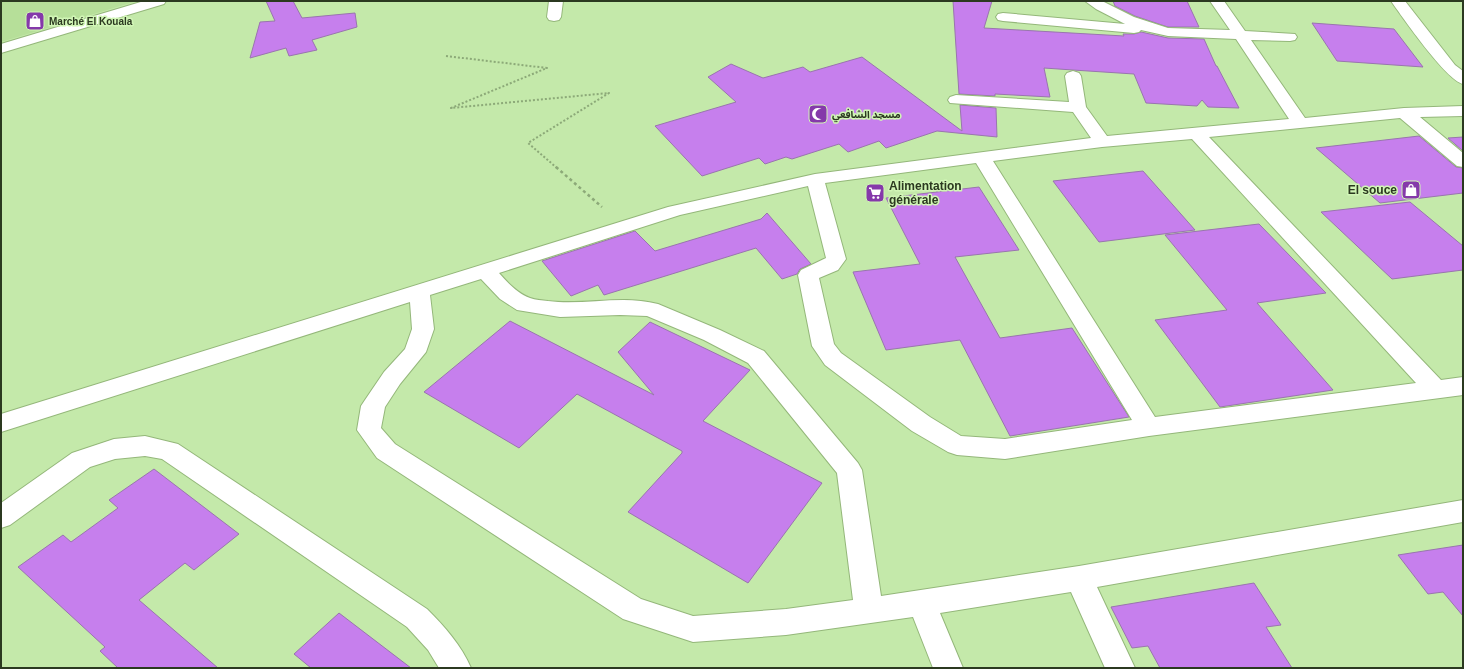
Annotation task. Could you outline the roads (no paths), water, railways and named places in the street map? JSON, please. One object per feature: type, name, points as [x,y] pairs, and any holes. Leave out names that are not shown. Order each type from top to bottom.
[{"type":"street","points":[[1,49],[159,1]]},
{"type":"street","points":[[554,17],[556,1]]},
{"type":"street","points":[[1092,1],[1118,17],[1147,28],[1168,32]]},
{"type":"street","points":[[1217,1],[1300,123]]},
{"type":"street","points":[[1398,1],[1450,68],[1463,79]]},
{"type":"street","points":[[1003,17],[1168,32],[1290,37]]},
{"type":"street","points":[[1073,76],[1078,107],[1102,142]]},
{"type":"street","points":[[956,100],[1078,107]]},
{"type":"street","points":[[1,422],[675,211],[815,178],[1102,142],[1404,113],[1463,111]]},
{"type":"street","points":[[1404,113],[1463,162]]},
{"type":"street","points":[[1197,134],[1435,390]]},
{"type":"street","points":[[982,158],[1149,427]]},
{"type":"street","points":[[815,178],[836,259],[831,265],[808,275],[823,346],[833,359],[921,424],[958,445],[1005,449],[1149,427],[1463,386]]},
{"type":"street","points":[[485,271],[507,294],[525,305],[560,310],[620,308],[650,309],[712,335],[756,357],[848,470],[869,611]]},
{"type":"street","points":[[418,291],[422,329],[415,352],[392,378],[373,406],[369,430],[386,451],[633,610],[693,629],[786,622],[922,603],[1079,578],[1463,512]]},
{"type":"street","points":[[1,517],[81,460],[114,450],[145,446],[169,451],[417,618],[438,640],[456,668]]},
{"type":"street","points":[[1079,578],[1120,668]]},
{"type":"street","points":[[922,603],[948,668]]},
{"type":"place","name":"Marché El Kouala","points":[[35,21]]},
{"type":"place","name":"مسجد الشافعي","points":[[818,114]]},
{"type":"place","name":"El souce","points":[[1411,190]]},
{"type":"place","name":"Alimentation générale","points":[[875,193]]}]
